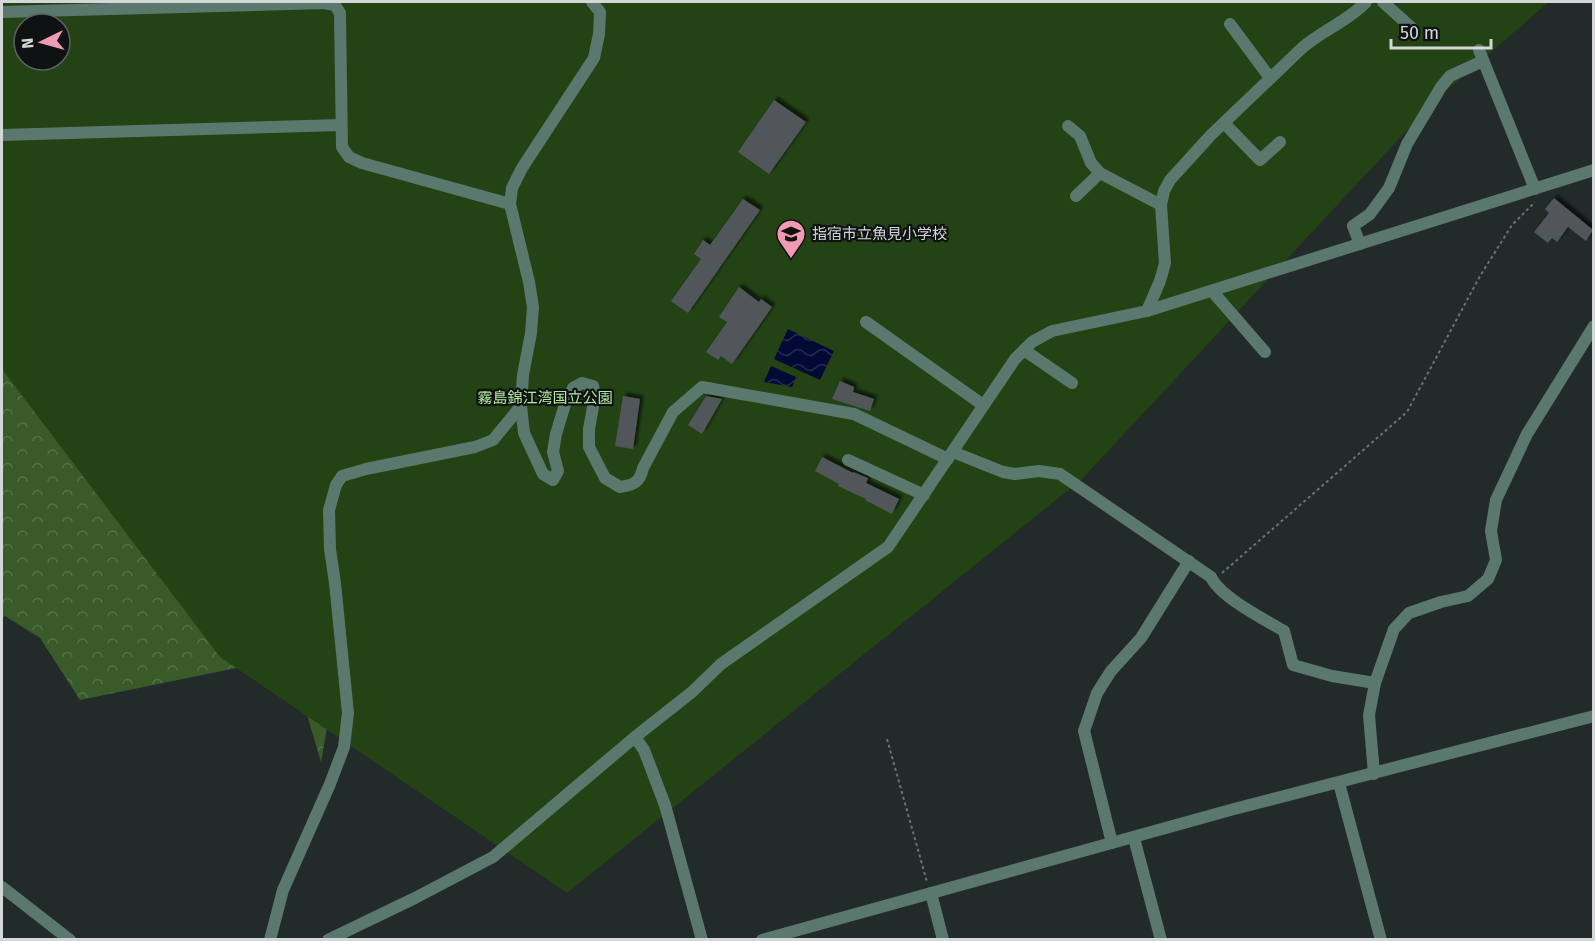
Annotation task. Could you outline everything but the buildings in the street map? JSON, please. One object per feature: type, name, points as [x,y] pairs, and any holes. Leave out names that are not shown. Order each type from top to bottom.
[{"type":"street","points":[[592,2],[600,12],[599,34],[594,58],[522,168],[512,188],[510,204],[533,307],[531,333],[523,375],[521,406],[524,433],[543,474],[554,480],[558,471],[553,452],[559,423],[566,400],[573,388],[582,383],[593,386],[595,396],[589,429],[589,447],[605,478],[620,487],[633,485],[641,477],[643,468],[673,412],[702,387],[854,414],[951,456],[1004,472],[1015,474],[1039,471],[1060,474],[1211,577],[1234,601],[1284,631],[1293,665],[1332,676],[1375,683]]},
{"type":"street","points":[[1147,311],[1160,281],[1164,263],[1161,205],[1164,191],[1170,180],[1224,123],[1314,37],[1348,18],[1366,2]]},
{"type":"street","points":[[1383,2],[1414,30]]},
{"type":"street","points":[[2,12],[145,5],[324,3],[334,5],[340,13],[342,147],[350,157],[362,163],[510,204]]},
{"type":"street","points":[[1230,24],[1270,78]]},
{"type":"street","points":[[1360,244],[1353,226],[1370,214],[1389,188],[1407,144],[1441,87],[1450,75],[1481,55],[1538,188]]},
{"type":"street","points":[[1224,123],[1260,160],[1280,142]]},
{"type":"street","points":[[2,135],[341,124]]},
{"type":"street","points":[[1068,126],[1080,136],[1091,163],[1100,173],[1161,205]]},
{"type":"street","points":[[328,939],[415,898],[493,857],[634,737],[692,692],[722,664],[888,547],[1015,359],[1032,342],[1052,330],[1147,311],[1593,170]]},
{"type":"street","points":[[1076,196],[1100,173]]},
{"type":"street","points":[[1212,291],[1265,352]]},
{"type":"street","points":[[866,322],[983,405]]},
{"type":"street","points":[[1374,774],[1369,715],[1375,683],[1394,629],[1409,613],[1468,596],[1488,579],[1496,560],[1491,531],[1496,500],[1527,434],[1593,326]]},
{"type":"street","points":[[1024,350],[1072,382]]},
{"type":"street","points":[[270,939],[283,890],[344,747],[348,713],[330,549],[329,510],[336,485],[342,476],[366,469],[475,447],[493,441],[521,406]]},
{"type":"street","points":[[848,460],[924,495]]},
{"type":"street","points":[[1112,843],[1084,731],[1097,693],[1111,671],[1141,638],[1189,561]]},
{"type":"street","points":[[762,939],[1234,809],[1593,716]]},
{"type":"street","points":[[634,737],[644,750],[665,805],[702,939]]},
{"type":"street","points":[[1339,783],[1381,939]]},
{"type":"street","points":[[1134,838],[1161,939]]},
{"type":"street","points":[[2,887],[70,939]]},
{"type":"street","points":[[931,893],[943,939]]},
{"type":"path","points":[[1213,581],[1407,412],[1480,276],[1512,225],[1541,196],[1538,188]]},
{"type":"path","points":[[887,739],[931,893]]},
{"type":"green space","name":"霧島錦江湾国立公園","points":[[2,2],[1549,2],[1436,99],[1082,479],[567,893],[220,657],[2,369]]},
{"type":"green space","points":[[2,348],[336,676],[321,762],[290,657],[80,700],[40,638],[5,616],[2,618]]},
{"type":"water","points":[[788,329],[834,351],[820,380],[774,359]]},
{"type":"water","points":[[771,366],[796,377],[792,387],[764,382]]},
{"type":"place","name":"指宿市立魚見小学校","points":[[791,260]]}]
